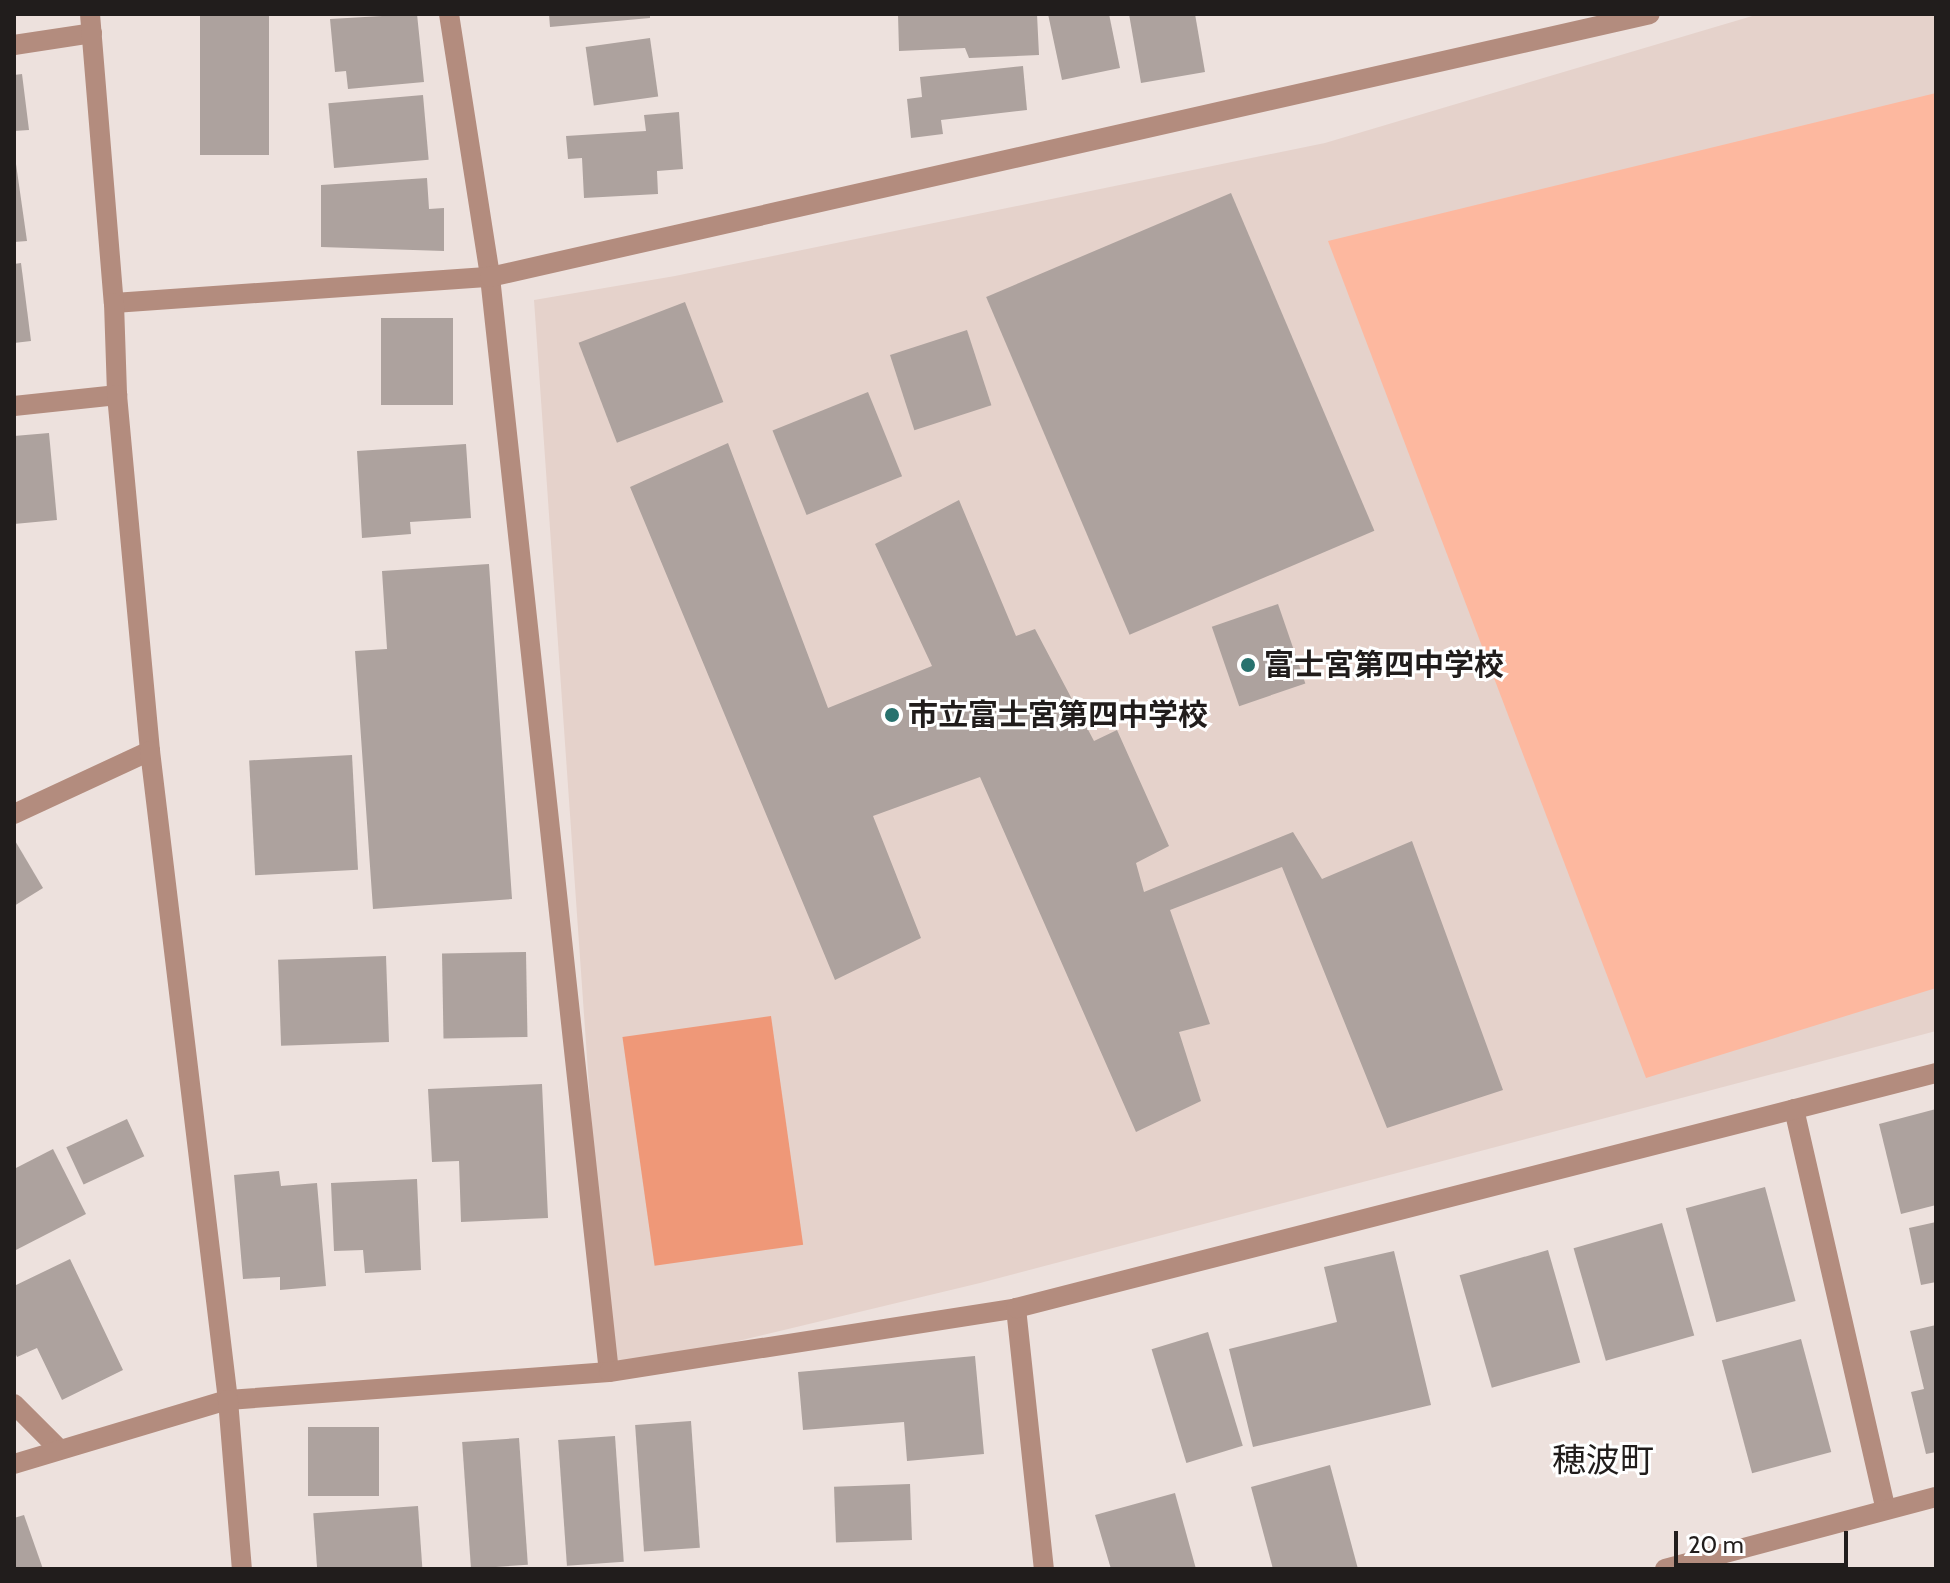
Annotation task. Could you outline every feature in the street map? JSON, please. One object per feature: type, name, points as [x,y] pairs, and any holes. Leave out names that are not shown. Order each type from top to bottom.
[{"type":"street","points":[[449,14],[490,277],[609,1372]]},
{"type":"street","points":[[114,303],[490,277],[1650,14]]},
{"type":"street","points":[[14,45],[91,24],[114,303],[117,395],[150,751],[228,1400],[242,1569]]},
{"type":"street","points":[[14,406],[117,395]]},
{"type":"street","points":[[14,814],[150,751]]},
{"type":"street","points":[[14,1464],[58,1448],[228,1400],[609,1372],[1016,1308],[1936,1073]]},
{"type":"street","points":[[1794,1109],[1886,1510]]},
{"type":"street","points":[[1016,1308],[1044,1569]]},
{"type":"street","points":[[14,1404],[58,1448]]},
{"type":"street","points":[[1665,1569],[1936,1497]]},
{"type":"shaded area","name":"富士宮第四中学校","points":[[1759,14],[1936,14],[1936,1031],[980,1283],[609,1372],[534,300],[675,276],[1325,143]]},
{"type":"shaded area","points":[[1936,93],[1936,988],[1646,1078],[1328,241]]},
{"type":"shaded area","points":[[771,1016],[803,1245],[655,1266],[622,1037]]},
{"type":"building","points":[[200,14],[269,14],[269,155],[200,155]]},
{"type":"building","points":[[417,14],[424,82],[348,89],[346,71],[335,72],[330,19]]},
{"type":"building","points":[[549,14],[650,14],[650,18],[550,27]]},
{"type":"building","points":[[898,14],[1037,14],[1039,55],[969,58],[965,48],[899,51]]},
{"type":"building","points":[[1048,14],[1109,14],[1120,68],[1062,80]]},
{"type":"building","points":[[1129,14],[1195,14],[1205,72],[1141,83]]},
{"type":"building","points":[[650,38],[658,96],[594,105],[586,47]]},
{"type":"building","points":[[1023,66],[1027,110],[941,120],[943,134],[911,138],[907,99],[922,97],[920,77]]},
{"type":"building","points":[[22,74],[29,130],[14,131],[14,75]]},
{"type":"building","points":[[423,95],[429,160],[334,168],[328,103]]},
{"type":"building","points":[[679,112],[683,169],[657,171],[658,194],[584,198],[582,158],[568,159],[566,136],[646,131],[644,115]]},
{"type":"building","points":[[14,150],[27,241],[14,242]]},
{"type":"building","points":[[427,178],[429,209],[444,208],[444,251],[321,247],[321,185]]},
{"type":"building","points":[[1231,193],[1374,531],[1130,635],[986,297]]},
{"type":"building","points":[[21,263],[31,341],[14,343],[14,264]]},
{"type":"building","points":[[685,302],[723,402],[617,443],[579,343]]},
{"type":"building","points":[[381,318],[453,318],[453,405],[381,405]]},
{"type":"building","points":[[967,330],[991,405],[914,430],[890,355]]},
{"type":"building","points":[[868,392],[902,476],[807,515],[773,431]]},
{"type":"building","points":[[49,433],[57,520],[14,524],[14,436]]},
{"type":"building","points":[[728,443],[828,708],[932,666],[875,544],[959,500],[1016,636],[1035,629],[1094,741],[1117,730],[1169,846],[1136,863],[1144,892],[1293,832],[1322,879],[1412,841],[1503,1090],[1387,1128],[1282,867],[1170,910],[1210,1024],[1179,1032],[1201,1101],[1136,1132],[980,777],[873,816],[921,938],[835,980],[630,487]]},
{"type":"building","points":[[466,444],[471,518],[410,522],[411,534],[362,538],[357,451]]},
{"type":"building","points":[[489,564],[512,899],[373,909],[355,651],[387,649],[382,571]]},
{"type":"building","points":[[1278,604],[1305,683],[1239,706],[1212,627]]},
{"type":"building","points":[[352,755],[358,870],[255,875],[249,760]]},
{"type":"building","points":[[14,839],[43,888],[14,906]]},
{"type":"building","points":[[526,952],[527,1037],[443,1038],[442,953]]},
{"type":"building","points":[[386,956],[389,1042],[281,1046],[278,960]]},
{"type":"building","points":[[542,1084],[548,1218],[461,1222],[459,1161],[432,1162],[428,1089]]},
{"type":"building","points":[[1936,1109],[1936,1205],[1901,1214],[1879,1124]]},
{"type":"building","points":[[127,1119],[144,1156],[84,1184],[66,1147]]},
{"type":"building","points":[[53,1149],[86,1214],[14,1251],[14,1169]]},
{"type":"building","points":[[279,1171],[281,1186],[317,1183],[326,1286],[280,1290],[280,1277],[243,1279],[234,1175]]},
{"type":"building","points":[[417,1179],[421,1270],[365,1273],[363,1250],[334,1251],[331,1183]]},
{"type":"building","points":[[1765,1187],[1796,1301],[1716,1322],[1686,1208]]},
{"type":"building","points":[[1936,1222],[1936,1282],[1921,1285],[1909,1228]]},
{"type":"building","points":[[1662,1223],[1694,1335],[1606,1361],[1574,1248]]},
{"type":"building","points":[[1548,1250],[1580,1362],[1492,1388],[1460,1275]]},
{"type":"building","points":[[1394,1251],[1431,1405],[1253,1447],[1229,1349],[1337,1322],[1324,1267]]},
{"type":"building","points":[[70,1259],[123,1370],[62,1400],[37,1348],[17,1357],[14,1350],[14,1286]]},
{"type":"building","points":[[1936,1325],[1936,1452],[1926,1454],[1911,1392],[1924,1389],[1910,1331]]},
{"type":"building","points":[[1208,1332],[1243,1446],[1186,1463],[1152,1349]]},
{"type":"building","points":[[1801,1339],[1831,1452],[1752,1473],[1722,1360]]},
{"type":"building","points":[[975,1356],[984,1454],[907,1461],[904,1422],[803,1430],[798,1372]]},
{"type":"building","points":[[691,1421],[700,1548],[644,1552],[635,1425]]},
{"type":"building","points":[[308,1427],[379,1427],[379,1496],[308,1496]]},
{"type":"building","points":[[615,1436],[624,1562],[567,1566],[558,1440]]},
{"type":"building","points":[[519,1438],[528,1565],[471,1569],[462,1442]]},
{"type":"building","points":[[1330,1465],[1358,1569],[1273,1569],[1251,1487]]},
{"type":"building","points":[[910,1484],[912,1540],[836,1543],[834,1487]]},
{"type":"building","points":[[1175,1493],[1196,1569],[1111,1569],[1095,1515]]},
{"type":"building","points":[[418,1506],[422,1569],[317,1569],[313,1513]]},
{"type":"building","points":[[24,1515],[43,1569],[14,1569],[14,1518]]},
{"type":"place","name":"富士宮第四中学校","points":[[1248,665]]},
{"type":"place","name":"市立富士宮第四中学校","points":[[892,715]]},
{"type":"district","name":"穂波町","points":[[1603,1461]]}]
